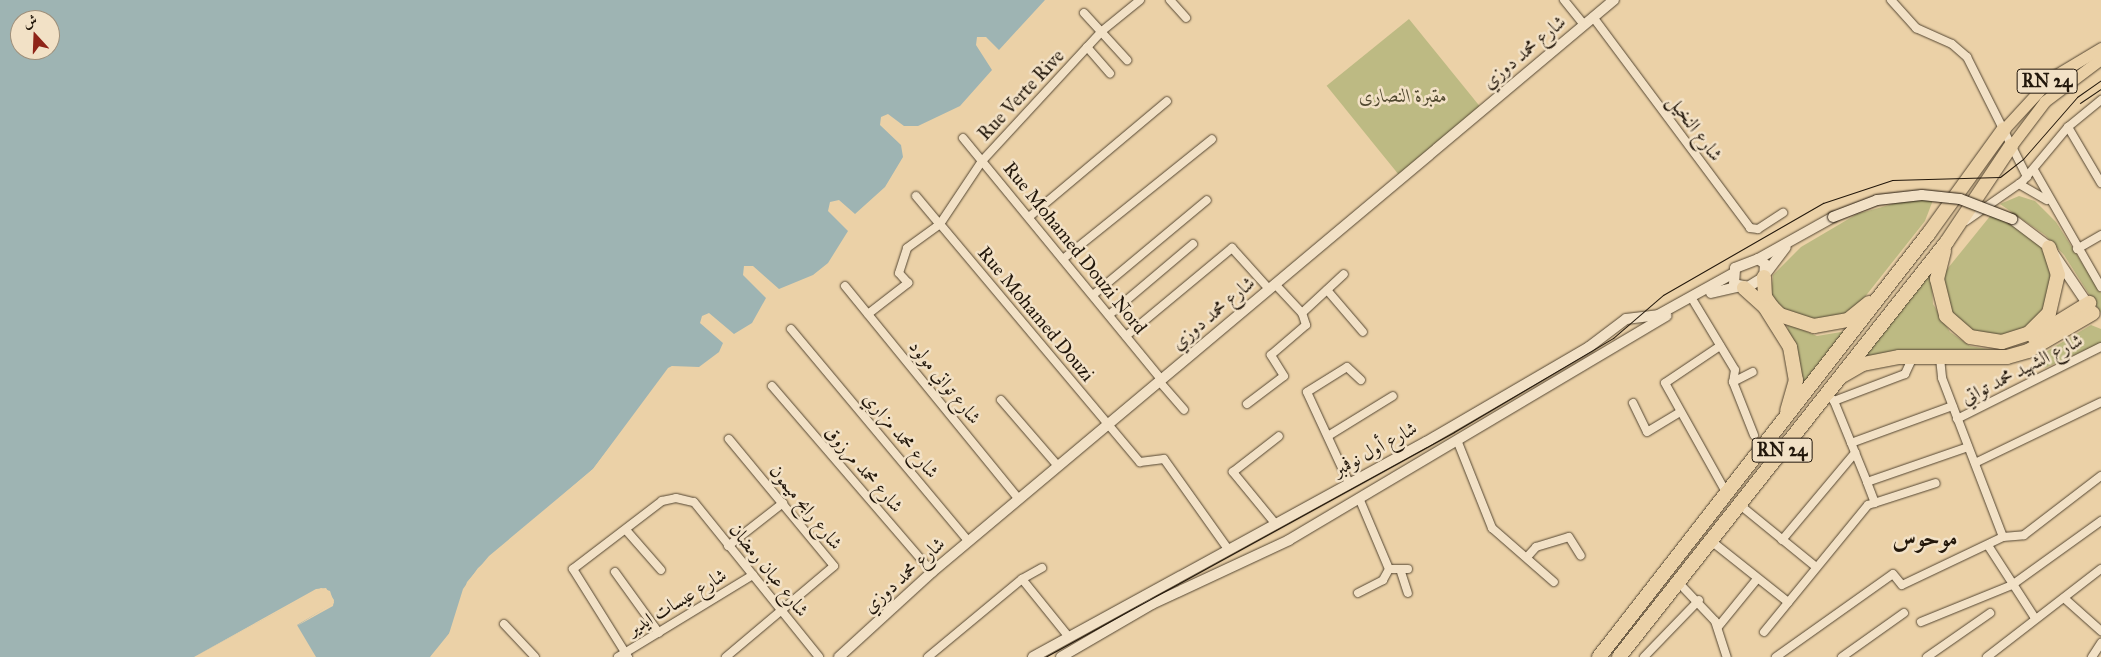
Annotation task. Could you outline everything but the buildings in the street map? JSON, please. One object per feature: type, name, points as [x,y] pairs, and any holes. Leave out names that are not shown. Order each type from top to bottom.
[{"type":"highway","name":"RN 24","points":[[1600,657],[1884,292],[2004,129]]},
{"type":"highway","name":"RN 24","points":[[1619,657],[1710,540],[1829,397],[1837,378],[1946,243],[2011,146]]},
{"type":"highway","points":[[1946,243],[1937,279],[1946,316],[1970,337],[2002,342],[2032,338],[2094,312]]},
{"type":"highway","points":[[2002,342],[2029,333],[2049,313],[2058,275],[2049,247]]},
{"type":"highway","points":[[1766,274],[1765,297],[1772,307],[1780,315],[1814,326],[1848,320],[1884,292]]},
{"type":"highway","points":[[1741,287],[1765,306],[1785,336],[1796,380],[1790,407],[1766,446]]},
{"type":"highway","points":[[1837,378],[1883,358],[2007,357],[2028,351],[2094,312]]},
{"type":"main road","name":"شارع محمد دوزي","points":[[839,657],[968,541],[1614,0]]},
{"type":"main road","name":"RN 24","points":[[2004,129],[2051,78],[2101,48]]},
{"type":"main road","name":"RN 24","points":[[2011,146],[2045,101],[2101,59]]},
{"type":"main road","name":"شارع أول نوفمبر","points":[[1033,657],[1274,522],[1350,483],[1589,347],[1626,319],[1658,314],[1732,274],[1735,268],[1758,259],[1833,217],[1877,200],[1922,195],[1960,199],[2012,219],[2049,247],[2094,312]]},
{"type":"main road","points":[[1758,259],[1766,274],[1790,242]]},
{"type":"main road","points":[[1732,274],[1741,287]]},
{"type":"main road","name":"شارع أول نوفمبر","points":[[1061,657],[1152,604],[1289,540],[1694,302],[1741,287],[1766,274]]},
{"type":"street","name":"Rue Verte Rive","points":[[868,314],[908,283],[899,273],[907,248],[939,223],[982,161],[1102,30],[1140,0]]},
{"type":"street","points":[[1170,0],[1186,18]]},
{"type":"street","points":[[1564,0],[1584,25]]},
{"type":"street","points":[[1891,0],[1916,28],[1959,48],[2004,129],[2027,177]]},
{"type":"street","points":[[1084,13],[1102,30],[1127,60]]},
{"type":"street","name":"شارع النخيل","points":[[1594,17],[1750,228],[1758,229],[1783,214]]},
{"type":"street","points":[[1087,48],[1110,73]]},
{"type":"street","points":[[1958,226],[2027,177],[2068,127],[2101,100]]},
{"type":"street","points":[[1029,217],[1167,101]]},
{"type":"street","points":[[2068,127],[2101,183]]},
{"type":"street","name":"Rue Mohamed Douzi Nord","points":[[963,138],[1093,295],[1184,410]]},
{"type":"street","points":[[1063,259],[1212,139]]},
{"type":"street","points":[[2034,170],[2049,202],[2101,287]]},
{"type":"street","points":[[2019,184],[2049,202]]},
{"type":"street","name":"Rue Mohamed Douzi","points":[[916,196],[1140,462],[1164,459],[1228,549]]},
{"type":"street","points":[[1093,295],[1207,200]]},
{"type":"street","points":[[2077,249],[2101,235]]},
{"type":"street","points":[[1109,315],[1193,244]]},
{"type":"street","points":[[1126,336],[1232,248],[1302,313],[1306,325],[1271,355],[1284,376],[1247,404]]},
{"type":"street","points":[[1302,313],[1344,274]]},
{"type":"street","name":"شارع تواتي مولود","points":[[846,286],[1019,499]]},
{"type":"street","points":[[1327,290],[1363,332]]},
{"type":"street","points":[[1694,302],[1735,370],[1733,382],[1754,435]]},
{"type":"street","name":"شارع محمد مزاري","points":[[791,328],[968,541]]},
{"type":"street","points":[[1720,346],[1666,383],[1679,413],[1726,494]]},
{"type":"street","name":"شارع الشهيد محمد تواتي","points":[[1957,420],[2101,347]]},
{"type":"street","points":[[1875,503],[1851,443],[1829,397],[1905,374],[1913,357]]},
{"type":"street","points":[[1940,358],[1952,406],[2003,537]]},
{"type":"street","points":[[1350,483],[1306,392],[1347,367],[1361,380]]},
{"type":"street","points":[[1733,382],[1753,372]]},
{"type":"street","name":"شارع محمد مرزوق","points":[[772,386],[932,572]]},
{"type":"street","points":[[1328,436],[1394,396]]},
{"type":"street","points":[[1001,400],[1058,466]]},
{"type":"street","points":[[1975,464],[2101,402]]},
{"type":"street","points":[[1633,403],[1647,432],[1679,413]]},
{"type":"street","points":[[1851,443],[1952,406]]},
{"type":"street","points":[[1274,522],[1233,472],[1279,436]]},
{"type":"street","name":"شارع رابح ميمون","points":[[729,439],[834,566],[781,610]]},
{"type":"street","points":[[1457,440],[1492,528],[1511,548],[1528,556],[1554,582]]},
{"type":"street","points":[[1867,482],[1968,447]]},
{"type":"street","points":[[1782,540],[1855,453]]},
{"type":"street","points":[[1776,657],[1893,574],[1902,585],[1989,547],[2003,537],[2024,535],[2101,476]]},
{"type":"street","points":[[1764,632],[1868,506],[1936,482]]},
{"type":"street","name":"شارع عبان رمضان","points":[[626,530],[662,501],[676,498],[694,502],[819,657]]},
{"type":"street","points":[[1359,498],[1389,569]]},
{"type":"street","points":[[728,546],[782,503]]},
{"type":"street","points":[[1740,505],[1816,567]]},
{"type":"street","points":[[1922,622],[2012,585],[2101,521]]},
{"type":"street","points":[[624,656],[574,574],[573,569],[626,530],[662,570]]},
{"type":"street","points":[[1528,556],[1536,548],[1569,537],[1581,556]]},
{"type":"street","points":[[1710,540],[1788,602]]},
{"type":"street","points":[[1989,547],[2035,618]]},
{"type":"street","points":[[928,657],[1022,579],[1041,568]]},
{"type":"street","points":[[1389,569],[1404,571],[1408,593]]},
{"type":"street","points":[[1358,593],[1382,580],[1389,569]]},
{"type":"street","points":[[1987,657],[2035,618],[2101,569]]},
{"type":"street","points":[[614,572],[659,633]]},
{"type":"street","name":"شارع عيسات ايدير","points":[[624,656],[753,575]]},
{"type":"street","points":[[1022,579],[1068,636]]},
{"type":"street","points":[[1718,627],[1757,579]]},
{"type":"street","points":[[1678,582],[1699,600],[1718,627],[1727,657]]},
{"type":"street","points":[[2064,598],[2101,631]]},
{"type":"street","points":[[1644,657],[1699,600]]},
{"type":"street","points":[[726,657],[781,610]]},
{"type":"street","points":[[1842,657],[1904,613]]},
{"type":"street","points":[[1927,657],[1990,613]]},
{"type":"street","points":[[504,624],[534,657]]},
{"type":"street","points":[[2092,657],[2101,643]]},
{"type":"green space","name":"مقبرة النصارى","points":[[1409,19],[1481,108],[1398,174],[1327,86]]},
{"type":"green space","points":[[2019,196],[2035,201],[2056,222],[2101,293],[2101,313],[2064,255],[2045,235],[2000,204]]},
{"type":"green space","points":[[1907,200],[1933,200],[1925,221],[1849,317],[1819,325],[1786,312],[1771,296],[1773,275],[1801,247],[1857,214]]},
{"type":"green space","points":[[1991,215],[2024,232],[2041,247],[2054,277],[2042,319],[2003,341],[1956,325],[1942,284],[1944,273]]},
{"type":"green space","points":[[1931,271],[1933,304],[1950,332],[1970,346],[2011,353],[1860,361]]},
{"type":"green space","points":[[1787,323],[1817,336],[1847,331],[1797,396]]},
{"type":"green space","points":[[2091,325],[2101,329],[2101,343],[2045,368],[2039,356]]},
{"type":"water","points":[[0,0],[1045,0],[999,50],[986,37],[977,37],[976,45],[992,70],[960,106],[918,126],[904,126],[888,114],[881,117],[880,125],[901,145],[903,157],[885,187],[855,214],[839,200],[830,202],[828,211],[848,231],[828,263],[813,275],[779,289],[753,266],[744,266],[743,275],[766,298],[752,323],[734,334],[709,313],[702,316],[700,323],[723,343],[719,352],[699,367],[672,366],[593,469],[489,556],[467,582],[451,631],[430,657],[316,657],[297,625],[334,603],[330,591],[321,588],[194,657],[0,657]]},
{"type":"pier","points":[[672,366],[679,371],[670,370],[595,470],[480,570],[466,590],[450,638],[430,657],[448,637],[463,589],[478,568],[593,469],[668,368]]},
{"type":"pier","points":[[326,588],[334,600],[333,606],[295,627],[331,604],[328,592],[317,591],[194,657],[316,589]]},
{"type":"tram line","points":[[1045,657],[1454,432],[1613,338],[1663,295],[1823,203],[1892,180],[2000,177],[2023,159],[2077,97],[2101,80]]},
{"type":"tram line","points":[[2080,103],[2101,89]]},
{"type":"district","name":"موحوس","points":[[1925,539]]}]
